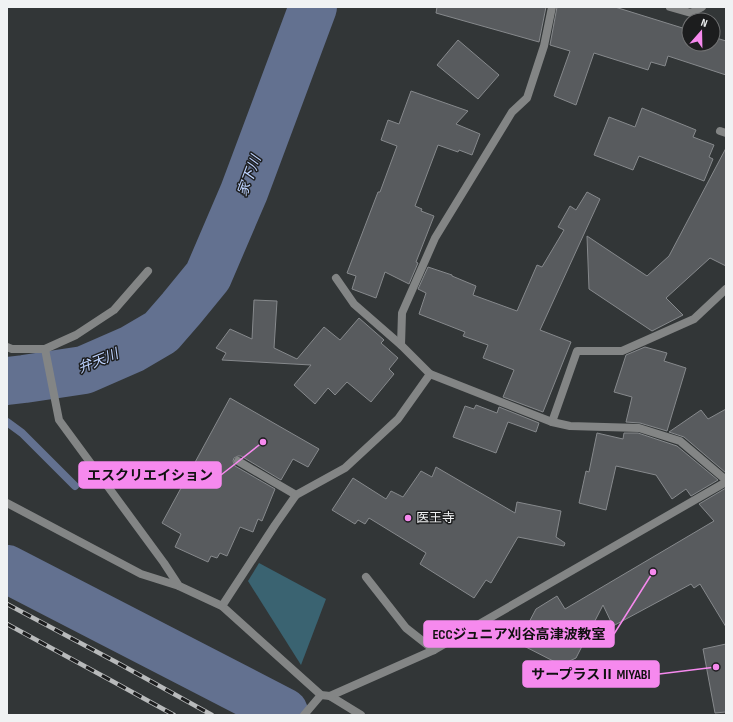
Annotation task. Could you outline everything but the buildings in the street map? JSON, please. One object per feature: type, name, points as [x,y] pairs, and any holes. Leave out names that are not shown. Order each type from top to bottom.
[{"type":"street","points":[[401,345],[402,313],[435,238],[512,112],[527,98],[544,46],[552,7]]},
{"type":"street","points":[[670,7],[691,14],[702,7]]},
{"type":"street","points":[[9,348],[46,351],[76,335],[114,310],[148,271]]},
{"type":"street","points":[[330,696],[434,650],[726,481],[680,441],[639,428],[570,426],[552,422],[430,374],[401,345],[354,304],[336,278]]},
{"type":"street","points":[[552,422],[577,351],[622,351],[694,318],[726,289]]},
{"type":"street","points":[[46,351],[59,420],[164,563],[179,586]]},
{"type":"street","points":[[222,606],[296,495],[345,468],[398,419],[430,374]]},
{"type":"street","points":[[238,461],[296,495]]},
{"type":"street","points":[[7,503],[141,574],[179,586],[222,606],[321,695],[330,696],[360,715]]},
{"type":"street","points":[[366,577],[406,628],[434,650]]},
{"type":"street","points":[[304,715],[321,695]]},
{"type":"shaded area","points":[[259,563],[326,599],[301,665],[248,581]]},
{"type":"waterway","name":"家下川","points":[[7,381],[84,370],[132,349],[161,332],[181,309],[208,276],[244,192],[313,7]]},
{"type":"waterway","points":[[7,422],[22,433],[75,486]]},
{"type":"waterway","points":[[7,569],[284,712]]},
{"type":"railway","points":[[7,604],[212,715]]},
{"type":"railway","points":[[7,624],[174,715]]},
{"type":"place","name":"エスクリエイション","points":[[263,442]]},
{"type":"place","name":"医王寺","points":[[408,518]]},
{"type":"place","name":"ECCジュニア刈谷高津波教室","points":[[653,572]]},
{"type":"place","name":"サープラスⅡ MIYABI","points":[[716,667]]},
{"type":"water label","name":"弁天川","points":[[98,361]]}]
